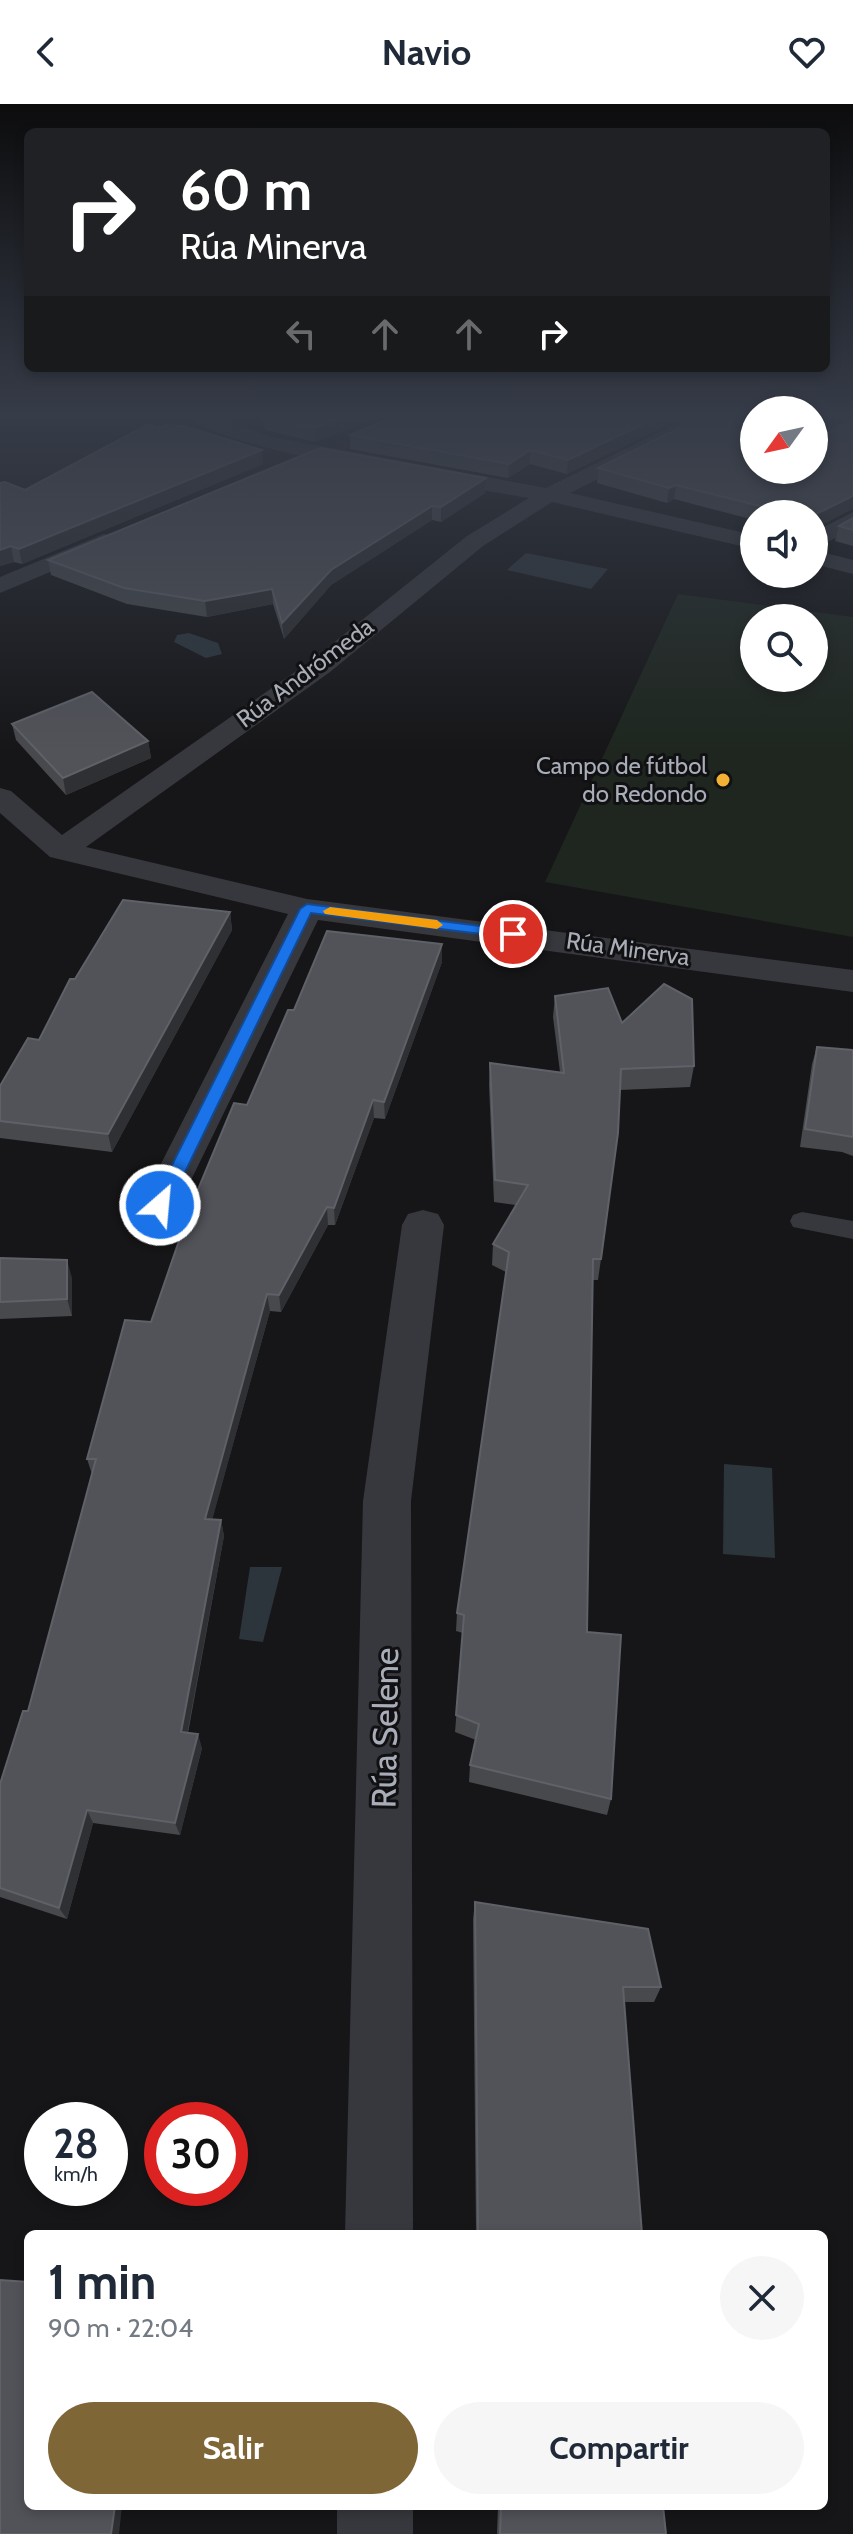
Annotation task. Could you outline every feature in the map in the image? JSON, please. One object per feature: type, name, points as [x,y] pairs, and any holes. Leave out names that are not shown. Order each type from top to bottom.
[{"type":"street","name":"Rúa Andrómeda","points":[[61,850],[321,666],[475,541],[498,526]]},
{"type":"street","points":[[686,526],[740,539]]},
{"type":"street","points":[[0,586],[130,531]]},
{"type":"street","points":[[828,561],[853,567]]},
{"type":"street","name":"Rúa Minerva","points":[[0,797],[61,850],[307,909],[853,981]]},
{"type":"street","points":[[160,1205],[307,909]]},
{"type":"street","name":"Rúa Selene","points":[[379,2230],[387,1501],[423,1225]]},
{"type":"street","points":[[375,2510],[375,2534]]},
{"type":"lane","points":[[802,1221],[853,1230]]},
{"type":"shaded area","points":[[526,553],[608,569],[591,589],[507,570]]},
{"type":"shaded area","name":"Campo de fútbol do Redondo","points":[[678,594],[754,604],[740,604],[740,692],[828,692],[828,614],[853,617],[853,937],[545,882]]},
{"type":"shaded area","points":[[189,633],[218,643],[222,654],[206,658],[174,642],[177,635]]},
{"type":"shaded area","points":[[724,1464],[772,1468],[775,1558],[723,1554]]},
{"type":"shaded area","points":[[250,1567],[282,1567],[263,1642],[239,1639]]},
{"type":"building","points":[[0,526],[74,526],[19,549],[11,546],[0,550]]},
{"type":"building","points":[[130,526],[400,526],[331,570],[282,623],[272,589],[205,601],[124,588],[48,560]]},
{"type":"building","points":[[92,692],[148,741],[63,778],[12,724]]},
{"type":"building","points":[[123,900],[230,912],[108,1134],[0,1121],[0,1086],[28,1038],[39,1040],[70,979],[75,979]]},
{"type":"building","points":[[327,931],[442,944],[384,1102],[373,1100],[334,1208],[327,1207],[279,1295],[267,1294],[205,1519],[221,1520],[181,1732],[198,1734],[175,1823],[87,1810],[59,1908],[0,1888],[0,1784],[23,1711],[28,1711],[96,1459],[87,1459],[125,1320],[151,1322],[191,1206],[234,1103],[247,1105],[288,1010],[294,1010]]},
{"type":"building","points":[[664,984],[692,999],[694,1066],[621,1069],[618,1133],[601,1259],[593,1259],[587,1632],[621,1635],[611,1799],[470,1765],[479,1724],[456,1715],[464,1615],[457,1613],[509,1252],[493,1244],[528,1185],[495,1180],[490,1063],[564,1073],[555,996],[608,988],[622,1023]]},
{"type":"building","points":[[817,1047],[853,1050],[853,1137],[805,1129]]},
{"type":"building","points":[[0,1258],[67,1260],[67,1299],[0,1302]]},
{"type":"building","points":[[475,1902],[648,1929],[661,1987],[623,1987],[642,2230],[478,2230]]},
{"type":"building","points":[[0,2280],[24,2282],[24,2510],[114,2510],[111,2534],[0,2534]]},
{"type":"building","points":[[501,2510],[663,2510],[666,2534],[500,2534]]},
{"type":"slow traffic","points":[[330,911],[437,925]]},
{"type":"place","name":"Campo de fútbol do Redondo","points":[[723,780]]},
{"type":"route","points":[[160,1205],[307,909],[513,934]]}]
